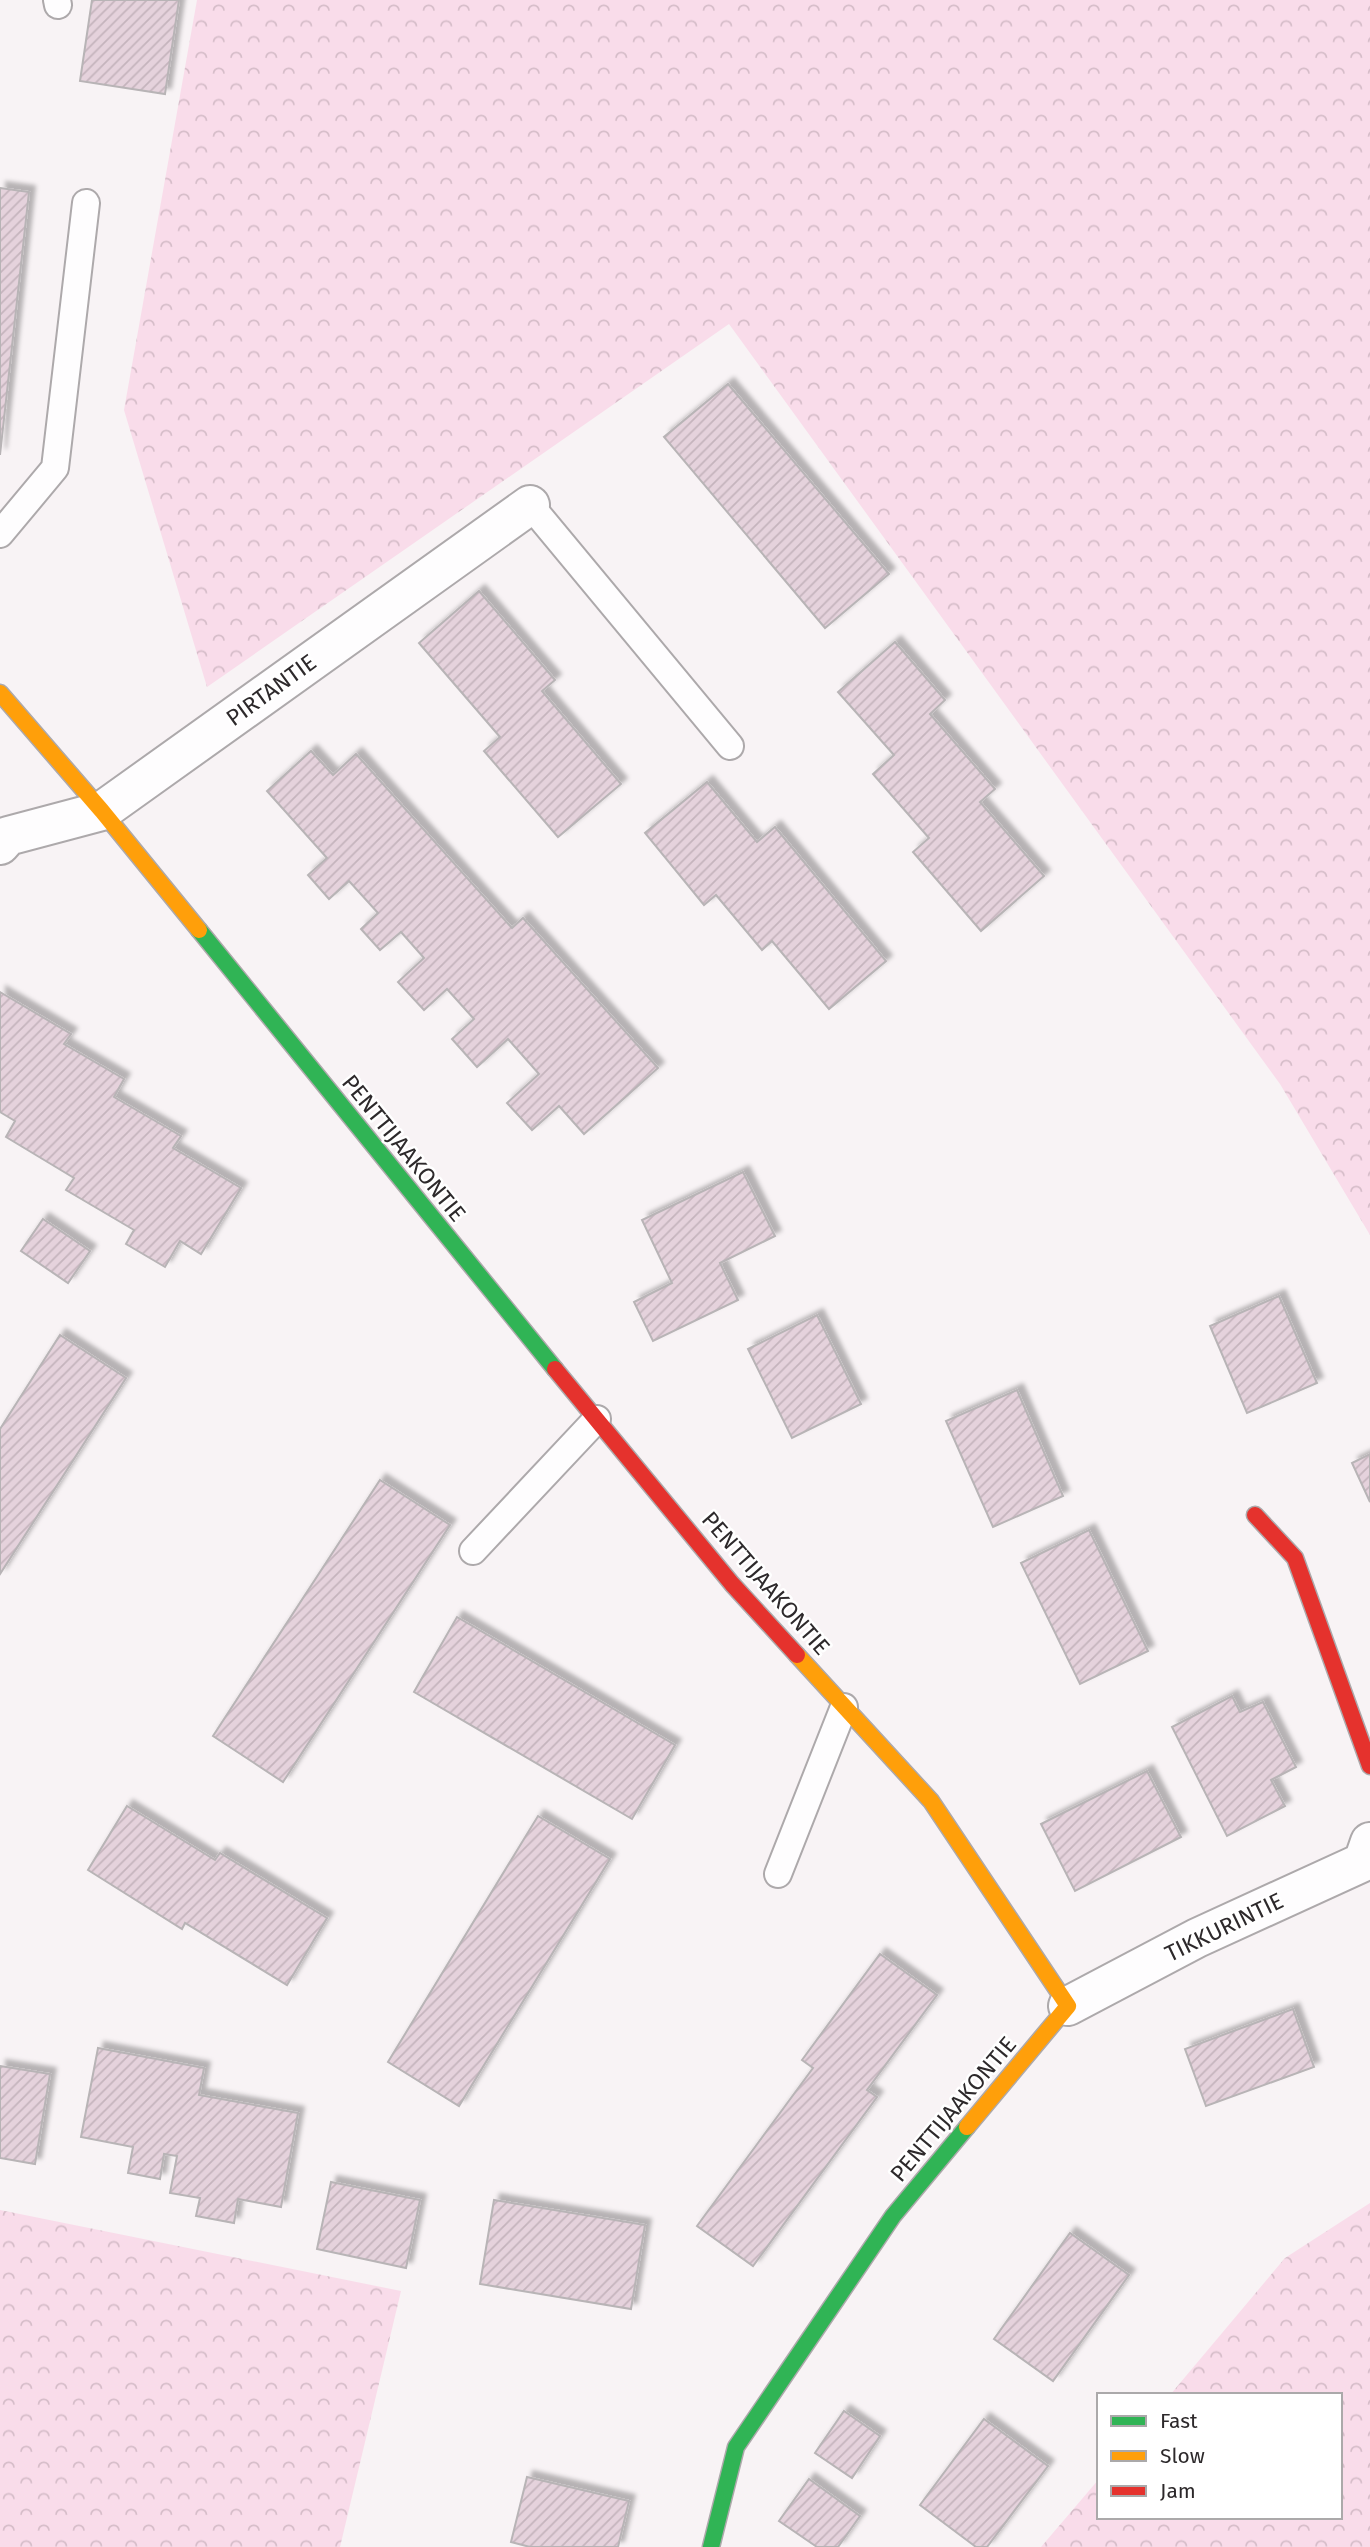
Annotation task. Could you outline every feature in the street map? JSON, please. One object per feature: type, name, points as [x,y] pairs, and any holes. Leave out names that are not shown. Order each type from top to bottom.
[{"type":"street","name":"PIRTANTIE","points":[[0,845],[8,836],[102,811],[530,505]]},
{"type":"street","name":"PENTTIJAAKONTIE","points":[[0,693],[102,811],[732,1584],[932,1801],[1068,2006],[893,2217],[736,2447],[711,2547]]},
{"type":"street","points":[[1255,1515],[1295,1558],[1370,1766]]},
{"type":"street","name":"TIKKURINTIE","points":[[1068,2006],[1197,1938],[1363,1862],[1370,1842]]},
{"type":"lane","points":[[0,534],[55,468],[86,203]]},
{"type":"lane","points":[[530,505],[730,746]]},
{"type":"lane","points":[[473,1551],[597,1419]]},
{"type":"lane","points":[[778,1874],[844,1707]]},
{"type":"green space","points":[[197,0],[1370,0],[1370,1235],[1280,1084],[729,324],[207,687],[124,410]]},
{"type":"green space","points":[[1370,2203],[1370,2547],[1041,2547],[1097,2481],[1097,2519],[1342,2519],[1342,2393],[1172,2393],[1285,2258]]},
{"type":"green space","points":[[0,2210],[401,2291],[340,2547],[0,2547]]},
{"type":"building","points":[[92,0],[179,0],[165,94],[80,81]]},
{"type":"building","points":[[0,188],[29,192],[0,455]]},
{"type":"building","points":[[728,384],[889,574],[825,628],[664,437]]},
{"type":"building","points":[[479,591],[555,680],[542,691],[621,784],[558,837],[484,751],[500,737],[419,643]]},
{"type":"building","points":[[895,642],[945,700],[930,714],[995,789],[980,802],[1044,876],[981,931],[913,852],[929,838],[873,774],[894,755],[838,692]]},
{"type":"building","points":[[311,751],[333,775],[356,754],[512,928],[523,918],[658,1068],[584,1134],[559,1106],[532,1130],[507,1103],[539,1074],[508,1039],[477,1067],[452,1039],[474,1019],[447,989],[424,1010],[398,982],[424,958],[401,932],[380,950],[361,929],[378,913],[349,881],[329,899],[308,875],[327,858],[267,791]]},
{"type":"building","points":[[707,782],[757,842],[775,827],[886,961],[829,1009],[772,941],[762,950],[716,895],[704,905],[645,833]]},
{"type":"building","points":[[0,992],[71,1034],[64,1044],[124,1079],[114,1097],[181,1136],[173,1148],[241,1188],[201,1254],[180,1241],[165,1267],[126,1244],[134,1230],[66,1190],[74,1178],[6,1137],[15,1121],[0,1112]]},
{"type":"building","points":[[743,1172],[775,1236],[720,1263],[738,1300],[653,1341],[634,1302],[672,1283],[642,1220]]},
{"type":"building","points":[[43,1219],[90,1251],[68,1283],[21,1251]]},
{"type":"building","points":[[1279,1296],[1317,1383],[1247,1413],[1210,1326]]},
{"type":"building","points":[[817,1315],[861,1404],[792,1438],[748,1349]]},
{"type":"building","points":[[60,1335],[126,1378],[0,1574],[0,1429]]},
{"type":"building","points":[[1017,1390],[1063,1496],[993,1527],[946,1421]]},
{"type":"building","points":[[1370,1454],[1370,1502],[1352,1463]]},
{"type":"building","points":[[380,1480],[450,1525],[283,1782],[213,1736]]},
{"type":"building","points":[[1089,1530],[1148,1651],[1080,1684],[1021,1563]]},
{"type":"building","points":[[457,1617],[675,1745],[632,1819],[414,1692]]},
{"type":"building","points":[[1232,1696],[1240,1712],[1263,1702],[1296,1767],[1271,1780],[1285,1806],[1227,1836],[1172,1727]]},
{"type":"building","points":[[1147,1771],[1181,1837],[1075,1891],[1041,1824]]},
{"type":"building","points":[[127,1806],[215,1860],[220,1853],[327,1918],[287,1985],[185,1923],[182,1929],[88,1870]]},
{"type":"building","points":[[538,1816],[610,1859],[459,2106],[388,2062]]},
{"type":"building","points":[[880,1954],[937,1995],[867,2090],[877,2097],[753,2266],[697,2226],[813,2068],[802,2060]]},
{"type":"building","points":[[1293,2009],[1314,2067],[1206,2106],[1185,2049]]},
{"type":"building","points":[[98,2048],[204,2068],[199,2095],[298,2113],[281,2207],[238,2199],[234,2223],[196,2216],[200,2198],[170,2193],[177,2156],[164,2154],[160,2179],[128,2173],[133,2147],[81,2137]]},
{"type":"building","points":[[0,2066],[50,2074],[35,2164],[0,2158]]},
{"type":"building","points":[[331,2182],[420,2200],[406,2268],[317,2249]]},
{"type":"building","points":[[494,2200],[645,2225],[631,2309],[480,2284]]},
{"type":"building","points":[[1070,2233],[1129,2275],[1053,2381],[994,2339]]},
{"type":"building","points":[[844,2411],[880,2436],[852,2478],[815,2453]]},
{"type":"building","points":[[984,2419],[1048,2466],[987,2547],[976,2547],[920,2505]]},
{"type":"building","points":[[527,2477],[629,2501],[618,2547],[530,2547],[511,2542]]},
{"type":"building","points":[[809,2479],[860,2516],[838,2547],[817,2547],[779,2521]]},
{"type":"traffic: fast","points":[[199,930],[555,1369]]},
{"type":"traffic: fast","points":[[711,2547],[736,2447],[893,2216],[967,2127]]},
{"type":"traffic: slow","points":[[0,693],[102,811],[199,930]]},
{"type":"traffic: slow","points":[[797,1655],[931,1801],[1068,2006],[967,2127]]},
{"type":"traffic: jam","points":[[555,1369],[732,1584],[797,1655]]},
{"type":"traffic: jam","points":[[1255,1515],[1295,1558],[1370,1766]]}]
